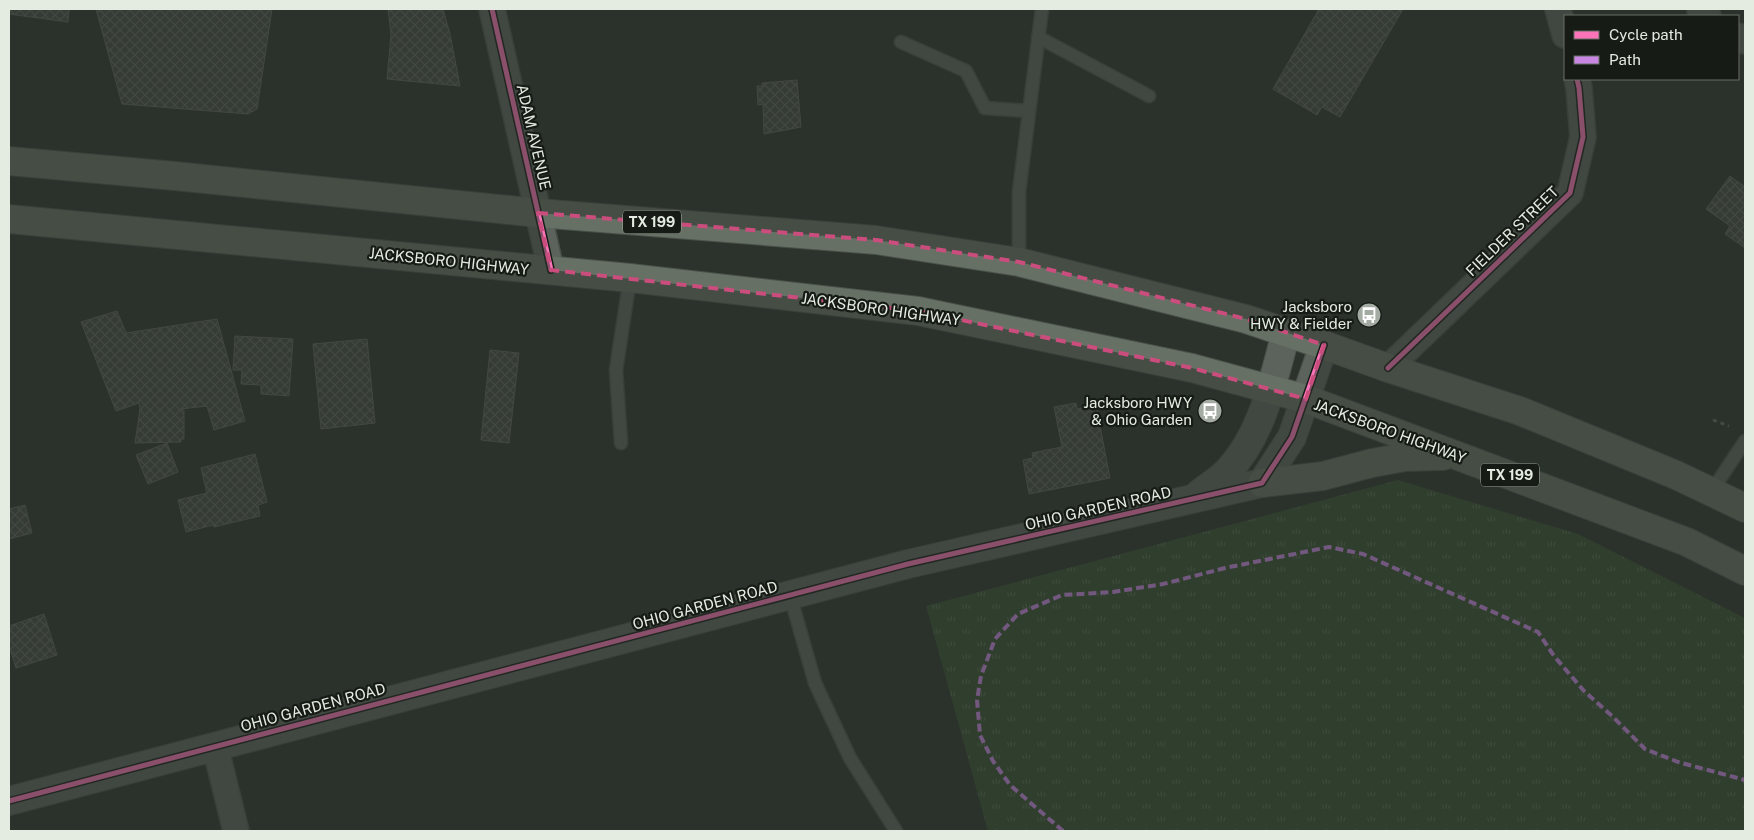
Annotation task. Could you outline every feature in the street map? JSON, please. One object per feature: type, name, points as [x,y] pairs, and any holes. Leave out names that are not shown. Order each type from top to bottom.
[{"type":"main road","name":"TX 199","points":[[9,161],[538,213],[876,240],[1019,262],[1228,314],[1520,411],[1667,472],[1745,508]]},
{"type":"main road","name":"JACKSBORO HIGHWAY","points":[[9,220],[551,270],[918,311],[1192,368],[1306,399],[1687,542],[1745,571]]},
{"type":"main road","points":[[1262,484],[1323,476],[1372,463],[1405,457],[1457,455]]},
{"type":"street","name":"ADAM AVENUE","points":[[492,9],[551,270]]},
{"type":"street","points":[[1558,9],[1564,32]]},
{"type":"street","name":"FIELDER STREET","points":[[1388,368],[1570,193],[1583,137],[1577,80]]},
{"type":"street","name":"OHIO GARDEN ROAD","points":[[1192,498],[1228,471],[1252,439],[1270,390],[1286,333]]},
{"type":"street","points":[[1262,484],[1292,437],[1324,345]]},
{"type":"street","name":"OHIO GARDEN ROAD","points":[[9,801],[908,564],[1192,498],[1262,484]]},
{"type":"street","points":[[215,746],[236,831]]},
{"type":"lane","points":[[1019,262],[1019,192],[1038,37],[1037,10]]},
{"type":"lane","points":[[1038,37],[1150,96]]},
{"type":"lane","points":[[901,42],[966,71],[985,108],[1029,112]]},
{"type":"lane","points":[[621,442],[616,370],[630,278]]},
{"type":"lane","points":[[1711,492],[1745,442]]},
{"type":"lane","points":[[790,595],[815,683],[850,758],[896,831]]},
{"type":"path","points":[[1713,420],[1731,427]]},
{"type":"highlighted area","points":[[538,213],[876,240],[1019,262],[1246,319],[1324,345],[1306,399],[1192,368],[918,311],[551,270]]},
{"type":"green space","points":[[1398,480],[1578,534],[1745,618],[1745,831],[988,831],[926,606]]},
{"type":"building","points":[[9,9],[69,9],[68,22],[9,14]]},
{"type":"building","points":[[96,9],[272,9],[257,109],[248,114],[122,104]]},
{"type":"building","points":[[388,9],[443,9],[460,86],[387,79],[391,35]]},
{"type":"building","points":[[1319,9],[1403,9],[1340,117],[1322,107],[1317,115],[1273,89]]},
{"type":"building","points":[[797,80],[801,127],[764,134],[763,104],[758,105],[757,86],[762,86],[762,83]]},
{"type":"building","points":[[1730,176],[1745,187],[1745,248],[1725,234],[1730,226],[1706,209]]},
{"type":"building","points":[[117,311],[126,333],[217,319],[245,421],[214,430],[207,406],[181,409],[184,410],[184,439],[181,439],[181,442],[135,443],[140,409],[139,403],[116,411],[81,322]]},
{"type":"building","points":[[235,336],[293,339],[289,396],[261,394],[261,385],[241,384],[242,370],[233,370]]},
{"type":"building","points":[[367,339],[375,423],[321,429],[313,344]]},
{"type":"building","points":[[490,350],[519,353],[509,443],[481,440]]},
{"type":"building","points":[[1076,403],[1077,409],[1096,405],[1110,478],[1029,494],[1023,460],[1033,458],[1032,453],[1062,447],[1054,407]]},
{"type":"building","points":[[167,443],[178,472],[148,484],[136,455]]},
{"type":"building","points":[[255,454],[267,502],[258,505],[260,516],[186,532],[178,500],[207,493],[201,468]]},
{"type":"building","points":[[25,505],[32,533],[9,539],[9,509]]},
{"type":"building","points":[[44,614],[57,655],[16,668],[9,645],[9,626]]},
{"type":"marked path","points":[[1063,831],[1010,785],[993,761],[980,735],[977,700],[981,676],[995,639],[1018,614],[1062,595],[1113,592],[1163,584],[1225,568],[1329,547],[1363,554],[1538,632],[1554,656],[1584,691],[1645,749],[1678,762],[1745,780]]},
{"type":"cycle path","points":[[492,9],[551,270]]},
{"type":"cycle path","points":[[1388,368],[1570,193],[1583,137],[1577,80]]},
{"type":"cycle path","points":[[9,801],[908,564],[1262,483],[1292,437],[1324,345]]},
{"type":"place","name":"Jacksboro HWY & Fielder","points":[[1369,315]]},
{"type":"place","name":"Jacksboro HWY & Ohio Garden","points":[[1210,411]]}]
